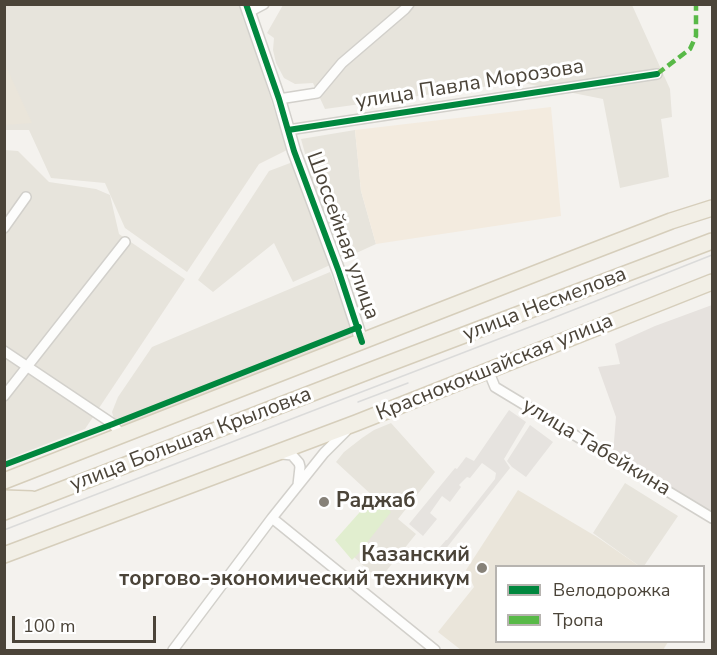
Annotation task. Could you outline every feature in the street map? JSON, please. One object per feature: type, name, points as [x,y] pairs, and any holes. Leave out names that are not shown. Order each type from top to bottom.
[{"type":"main road","points":[[4,481],[671,221],[712,208]]},
{"type":"main road","name":"улица Несмелова","points":[[377,368],[712,241]]},
{"type":"main road","name":"Краснококшайская улица","points":[[356,423],[712,282]]},
{"type":"main road","name":"улица Большая Крыловка","points":[[4,512],[377,368]]},
{"type":"main road","name":"улица Большая Крыловка","points":[[4,555],[356,423]]},
{"type":"main road","points":[[4,498],[38,499]]},
{"type":"street","points":[[247,8],[264,4]]},
{"type":"street","points":[[279,99],[317,93],[342,63],[409,4]]},
{"type":"street","name":"Шоссейная улица","points":[[247,8],[279,99],[294,151],[339,272],[362,342]]},
{"type":"street","name":"улица Павла Морозова","points":[[288,130],[657,74]]},
{"type":"street","points":[[4,228],[26,197]]},
{"type":"street","points":[[4,396],[125,242]]},
{"type":"street","points":[[4,351],[113,424],[121,435]]},
{"type":"street","name":"улица Табейкина","points":[[488,370],[495,387],[712,518]]},
{"type":"street","name":"Краснококшайская улица","points":[[173,651],[298,485],[335,441],[356,423]]},
{"type":"street","points":[[257,461],[283,453],[292,455],[300,467],[298,485]]},
{"type":"street","points":[[272,518],[435,651]]},
{"type":"shaded area","points":[[4,5],[269,5],[242,16],[255,49],[287,150],[259,164],[187,272],[125,228],[105,183],[51,178],[29,130],[5,130]]},
{"type":"shaded area","points":[[283,5],[632,5],[670,89],[672,117],[661,119],[669,177],[620,188],[603,99],[518,82],[325,109],[313,83],[295,84],[284,78],[276,63],[273,50],[274,38],[267,33]]},
{"type":"shaded area","points":[[5,64],[32,123],[5,125]]},
{"type":"shaded area","points":[[551,107],[561,216],[376,244],[361,191],[355,130]]},
{"type":"shaded area","points":[[355,130],[361,191],[376,244],[293,282],[274,243],[213,292],[198,280],[269,171],[306,157],[301,139]]},
{"type":"shaded area","points":[[5,150],[18,151],[49,182],[96,189],[110,195],[119,234],[185,279],[85,429],[5,460]]},
{"type":"shaded area","points":[[330,272],[352,327],[351,339],[135,427],[124,426],[114,419],[112,412],[118,397],[152,347]]},
{"type":"shaded area","points":[[712,305],[712,512],[613,454],[616,417],[598,367],[620,364],[615,344]]},
{"type":"shaded area","points":[[509,410],[526,422],[504,459],[510,468],[444,551],[440,547],[495,479],[496,473],[482,463],[470,478],[467,477],[459,485],[461,487],[450,502],[442,496],[430,513],[437,519],[423,536],[409,524],[466,457],[474,461]]},
{"type":"shaded area","points":[[391,423],[435,472],[398,519],[416,534],[379,580],[354,557],[389,511],[336,462],[344,452],[362,438]]},
{"type":"shaded area","points":[[530,425],[553,442],[526,477],[507,461]]},
{"type":"shaded area","points":[[625,483],[678,516],[645,565],[638,565],[593,533]]},
{"type":"shaded area","name":"Казанский торгово-экономический техникум","points":[[518,490],[597,537],[638,565],[495,565],[495,643],[667,643],[663,650],[461,650],[438,632],[474,587],[466,570]]},
{"type":"green space","points":[[375,495],[391,512],[352,560],[335,540]]},
{"type":"tram line","points":[[4,530],[712,255]]},
{"type":"tram line","points":[[358,402],[408,383]]},
{"type":"marked path","points":[[657,74],[690,49],[696,36],[696,4]]},
{"type":"cycle path","points":[[246,4],[279,99],[294,151],[339,272],[362,342]]},
{"type":"cycle path","points":[[288,130],[657,74]]},
{"type":"cycle path","points":[[4,465],[359,327]]},
{"type":"place","name":"Раджаб","points":[[324,502]]},
{"type":"place","name":"Казанский торгово-экономический техникум","points":[[482,568]]}]
